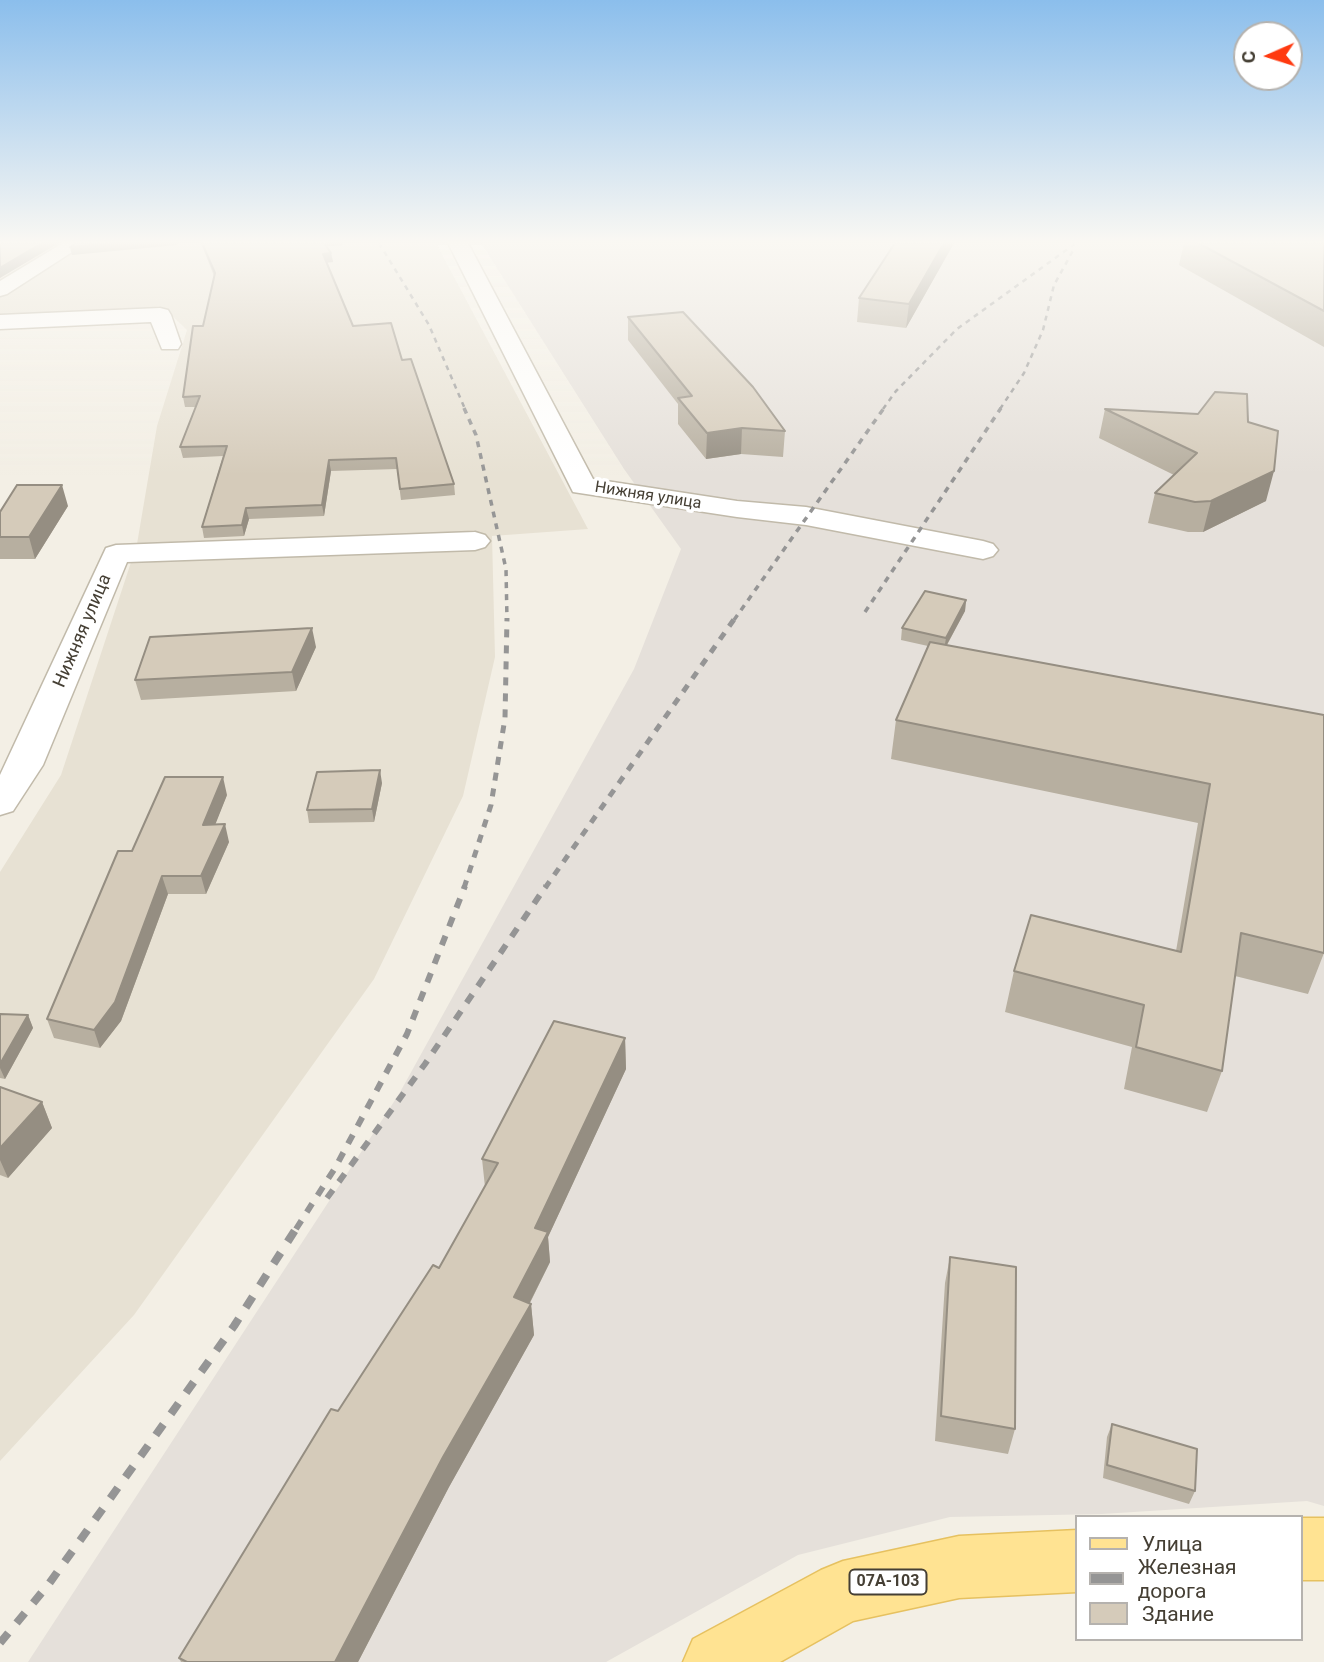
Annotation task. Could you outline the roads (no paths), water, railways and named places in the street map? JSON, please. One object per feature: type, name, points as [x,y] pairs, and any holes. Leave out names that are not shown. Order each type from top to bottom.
[{"type":"main road","points":[[1303,1549],[1324,1549]]},
{"type":"main road","name":"07А-103","points":[[716,1662],[843,1592],[959,1567],[1076,1561]]},
{"type":"street","points":[[0,322],[33,321]]},
{"type":"street","points":[[162,321],[170,344]]},
{"type":"street","name":"Нижняя улица","points":[[498,321],[583,486],[737,509],[806,516],[982,551]]},
{"type":"street","name":"Нижняя улица","points":[[0,803],[25,765],[116,554],[475,541]]},
{"type":"railway","points":[[426,321],[465,409]]},
{"type":"railway","points":[[883,409],[896,391],[969,321]]},
{"type":"railway","points":[[1000,409],[1024,373],[1045,321]]},
{"type":"railway","points":[[464,408],[476,435],[506,569],[507,619]]},
{"type":"railway","points":[[734,620],[884,408]]},
{"type":"railway","points":[[865,612],[1001,408]]},
{"type":"railway","points":[[545,888],[735,618]]},
{"type":"railway","points":[[464,888],[491,805],[505,718],[507,619]]},
{"type":"railway","points":[[296,1229],[335,1168],[407,1034],[465,886]]},
{"type":"railway","points":[[327,1198],[425,1064],[546,886]]},
{"type":"railway","points":[[0,1643],[48,1585],[234,1326],[297,1227]]}]
